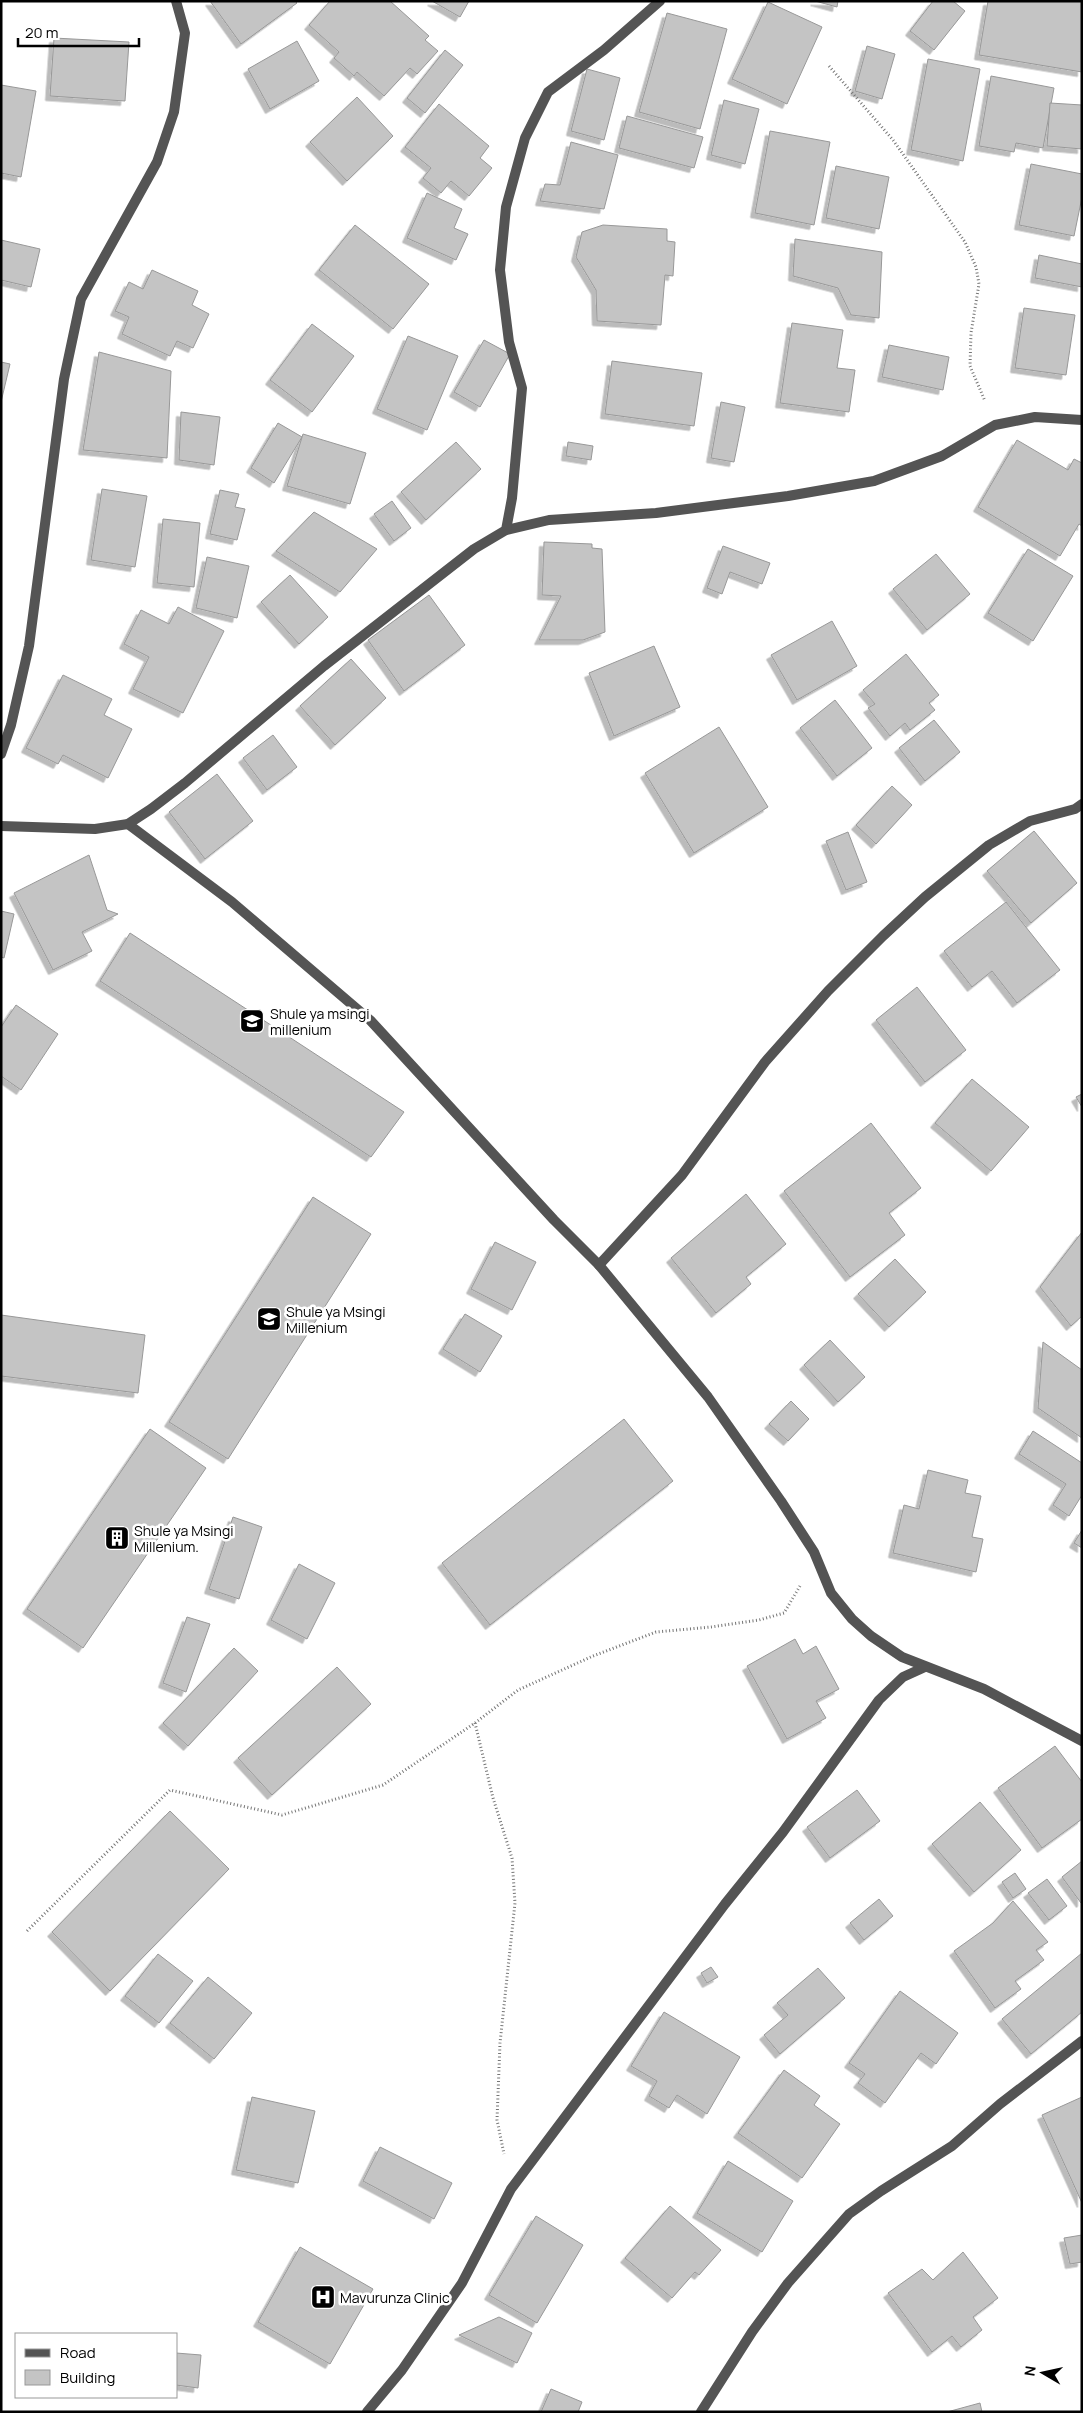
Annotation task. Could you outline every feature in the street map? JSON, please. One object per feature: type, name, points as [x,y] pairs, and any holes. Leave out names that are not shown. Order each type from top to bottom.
[{"type":"street","points":[[1,754],[11,725],[29,646],[64,379],[81,299],[157,162],[174,112],[185,33],[176,1]]},
{"type":"street","points":[[506,530],[512,498],[522,388],[509,342],[500,270],[506,207],[525,138],[548,92],[604,50],[660,1]]},
{"type":"street","points":[[1,826],[95,829],[128,824],[185,783],[324,666],[474,549],[506,530],[549,520],[656,513],[788,496],[874,482],[942,456],[995,425],[1035,417],[1082,420]]},
{"type":"street","points":[[600,1265],[682,1175],[765,1062],[828,992],[883,936],[925,897],[989,844],[1030,821],[1075,808],[1082,804]]},
{"type":"street","points":[[128,824],[232,902],[370,1020],[554,1220],[600,1265],[708,1397],[781,1501],[814,1552],[831,1593],[852,1619],[871,1636],[902,1657],[984,1689],[1082,1741]]},
{"type":"street","points":[[367,2412],[402,2370],[462,2283],[511,2189],[725,1904],[783,1832],[879,1700],[903,1677],[925,1667]]},
{"type":"street","points":[[701,2412],[752,2332],[788,2283],[849,2214],[952,2146],[1000,2104],[1082,2041]]},
{"type":"path","points":[[829,66],[893,140],[965,242],[976,267],[979,284],[971,332],[970,366],[995,425]]},
{"type":"path","points":[[27,1931],[170,1790],[282,1815],[383,1785],[475,1723],[518,1690],[592,1656],[656,1632],[730,1625],[784,1613],[797,1592],[814,1552]]},
{"type":"path","points":[[475,1723],[493,1798],[512,1858],[516,1903],[500,2043],[497,2120],[511,2189]]},
{"type":"building","points":[[210,1],[295,1],[297,3],[241,44]]},
{"type":"building","points":[[330,1],[390,1],[429,36],[425,40],[438,51],[417,74],[410,68],[384,96],[357,72],[354,76],[334,58],[339,52],[309,25]]},
{"type":"building","points":[[432,1],[469,1],[460,17]]},
{"type":"building","points":[[815,1],[838,1],[837,7]]},
{"type":"building","points":[[933,1],[953,1],[965,11],[934,50],[910,31]]},
{"type":"building","points":[[988,1],[1082,1],[1082,72],[979,55]]},
{"type":"building","points":[[768,2],[822,27],[787,104],[732,79]]},
{"type":"building","points":[[667,13],[727,29],[700,129],[639,112]]},
{"type":"building","points":[[54,38],[129,42],[125,101],[50,96]]},
{"type":"building","points":[[297,41],[319,81],[270,109],[248,69]]},
{"type":"building","points":[[867,46],[895,54],[882,99],[855,91]]},
{"type":"building","points":[[445,50],[463,65],[425,113],[407,98]]},
{"type":"building","points":[[928,59],[980,69],[963,161],[911,150]]},
{"type":"building","points":[[587,69],[620,78],[604,140],[571,131]]},
{"type":"building","points":[[991,76],[1054,88],[1043,148],[1016,143],[1014,152],[979,146]]},
{"type":"building","points":[[1,85],[36,91],[21,177],[1,173]]},
{"type":"building","points":[[357,97],[393,136],[347,181],[310,142]]},
{"type":"building","points":[[724,100],[759,109],[745,164],[711,155]]},
{"type":"building","points":[[1050,103],[1082,105],[1082,149],[1047,146]]},
{"type":"building","points":[[439,104],[489,146],[480,158],[492,168],[469,196],[451,181],[441,193],[423,178],[431,168],[405,147]]},
{"type":"building","points":[[627,116],[703,137],[694,168],[619,148]]},
{"type":"building","points":[[770,131],[830,142],[814,225],[755,213]]},
{"type":"building","points":[[571,142],[618,155],[604,209],[540,201],[545,184],[560,185]]},
{"type":"building","points":[[1031,164],[1082,174],[1082,197],[1074,236],[1019,225]]},
{"type":"building","points":[[836,166],[889,177],[879,229],[826,218]]},
{"type":"building","points":[[427,193],[462,209],[454,228],[468,234],[456,260],[407,238]]},
{"type":"building","points":[[355,225],[429,284],[393,329],[319,270]]},
{"type":"building","points":[[603,225],[667,229],[667,241],[675,242],[673,276],[665,275],[661,325],[597,321],[596,290],[576,257],[582,232]]},
{"type":"building","points":[[795,239],[882,252],[879,318],[851,315],[838,288],[793,276]]},
{"type":"building","points":[[1,240],[40,249],[31,287],[1,280]]},
{"type":"building","points":[[1039,255],[1082,264],[1082,287],[1035,278]]},
{"type":"building","points":[[152,270],[198,291],[192,305],[209,314],[193,348],[177,341],[170,356],[122,334],[129,317],[115,311],[129,282],[143,289]]},
{"type":"building","points":[[1024,308],[1075,315],[1066,375],[1015,368]]},
{"type":"building","points":[[792,323],[843,330],[837,368],[855,370],[849,412],[780,403]]},
{"type":"building","points":[[312,324],[354,356],[312,412],[270,380]]},
{"type":"building","points":[[408,336],[458,356],[427,430],[377,409]]},
{"type":"building","points":[[484,340],[510,354],[480,407],[454,392]]},
{"type":"building","points":[[889,345],[949,357],[943,390],[882,377]]},
{"type":"building","points":[[99,352],[171,371],[167,458],[83,450]]},
{"type":"building","points":[[612,361],[702,373],[694,426],[605,414]]},
{"type":"building","points":[[1,362],[10,364],[1,402]]},
{"type":"building","points":[[721,402],[745,407],[734,462],[711,458]]},
{"type":"building","points":[[181,412],[220,417],[214,465],[179,460]]},
{"type":"building","points":[[278,423],[302,437],[274,483],[251,468]]},
{"type":"building","points":[[303,434],[366,453],[350,504],[287,486]]},
{"type":"building","points":[[1017,440],[1068,470],[1074,459],[1082,463],[1082,526],[1079,524],[1060,556],[978,507]]},
{"type":"building","points":[[456,442],[481,469],[426,520],[401,492]]},
{"type":"building","points":[[568,442],[593,446],[591,460],[566,456]]},
{"type":"building","points":[[102,489],[147,496],[135,567],[91,560]]},
{"type":"building","points":[[220,490],[239,494],[235,507],[245,509],[237,540],[210,534]]},
{"type":"building","points":[[392,501],[411,528],[394,541],[374,514]]},
{"type":"building","points":[[314,512],[377,549],[340,592],[276,551]]},
{"type":"building","points":[[163,519],[200,523],[194,587],[157,583]]},
{"type":"building","points":[[544,542],[592,544],[592,548],[602,549],[605,632],[583,640],[539,640],[561,596],[542,595]]},
{"type":"building","points":[[723,546],[770,563],[762,584],[730,572],[722,594],[707,588]]},
{"type":"building","points":[[1028,549],[1073,576],[1033,641],[988,613]]},
{"type":"building","points":[[936,554],[970,594],[927,630],[893,589]]},
{"type":"building","points":[[207,557],[249,566],[237,618],[196,608]]},
{"type":"building","points":[[290,575],[328,617],[299,644],[261,602]]},
{"type":"building","points":[[429,595],[465,645],[404,691],[368,640]]},
{"type":"building","points":[[178,607],[224,631],[183,713],[133,689],[149,657],[124,644],[141,610],[169,624]]},
{"type":"building","points":[[832,621],[857,666],[797,700],[771,655]]},
{"type":"building","points":[[654,646],[680,707],[614,736],[589,673]]},
{"type":"building","points":[[906,654],[939,695],[929,703],[935,710],[910,730],[905,723],[890,736],[868,708],[875,704],[863,690]]},
{"type":"building","points":[[351,659],[386,698],[335,745],[300,706]]},
{"type":"building","points":[[63,675],[112,699],[104,715],[132,729],[108,778],[63,755],[58,764],[26,748]]},
{"type":"building","points":[[835,700],[872,748],[837,776],[800,728]]},
{"type":"building","points":[[934,720],[960,752],[925,781],[899,748]]},
{"type":"building","points":[[719,727],[768,807],[694,853],[645,773]]},
{"type":"building","points":[[273,735],[297,767],[267,790],[243,758]]},
{"type":"building","points":[[217,774],[253,821],[205,859],[169,812]]},
{"type":"building","points":[[892,786],[912,805],[876,844],[856,825]]},
{"type":"building","points":[[1034,831],[1077,883],[1031,923],[987,871]]},
{"type":"building","points":[[848,832],[867,882],[846,890],[826,841]]},
{"type":"building","points":[[89,855],[107,910],[118,914],[82,932],[92,951],[53,970],[14,893]]},
{"type":"building","points":[[1006,902],[1060,970],[1017,1003],[992,971],[972,987],[944,951]]},
{"type":"building","points":[[1,911],[14,914],[4,958],[1,957]]},
{"type":"building","points":[[130,933],[404,1112],[371,1157],[100,981]]},
{"type":"building","points":[[917,987],[966,1050],[925,1082],[876,1020]]},
{"type":"building","points":[[16,1005],[58,1034],[21,1090],[1,1076],[1,1027]]},
{"type":"building","points":[[972,1079],[1029,1127],[991,1171],[935,1123]]},
{"type":"building","points":[[1082,1094],[1082,1107],[1076,1097]]},
{"type":"building","points":[[871,1123],[921,1188],[889,1213],[905,1235],[850,1277],[784,1191]]},
{"type":"building","points":[[746,1194],[786,1244],[746,1277],[751,1284],[716,1313],[671,1258]]},
{"type":"building","points":[[313,1197],[371,1234],[228,1459],[169,1422]]},
{"type":"building","points":[[1082,1232],[1082,1316],[1071,1326],[1040,1287]]},
{"type":"building","points":[[495,1242],[536,1262],[512,1310],[471,1289]]},
{"type":"building","points":[[895,1259],[926,1292],[889,1327],[858,1294]]},
{"type":"building","points":[[465,1314],[502,1336],[480,1372],[443,1349]]},
{"type":"building","points":[[1,1315],[145,1335],[138,1393],[1,1376]]},
{"type":"building","points":[[830,1340],[865,1377],[838,1402],[804,1365]]},
{"type":"building","points":[[1043,1342],[1082,1370],[1082,1438],[1038,1408]]},
{"type":"building","points":[[791,1401],[809,1419],[788,1441],[769,1424]]},
{"type":"building","points":[[624,1419],[673,1481],[490,1625],[442,1563]]},
{"type":"building","name":"Shule ya Msingi Millenium.","points":[[150,1429],[206,1468],[83,1648],[27,1609]]},
{"type":"building","points":[[1033,1431],[1082,1463],[1082,1495],[1069,1516],[1053,1505],[1066,1484],[1019,1454]]},
{"type":"building","points":[[928,1470],[968,1480],[965,1493],[981,1496],[972,1537],[983,1539],[976,1572],[893,1553],[904,1505],[919,1509]]},
{"type":"building","points":[[233,1517],[262,1527],[239,1599],[209,1589]]},
{"type":"building","points":[[1082,1530],[1082,1548],[1074,1543]]},
{"type":"building","points":[[299,1564],[335,1583],[307,1639],[271,1620]]},
{"type":"building","points":[[187,1617],[210,1624],[186,1692],[163,1683]]},
{"type":"building","points":[[795,1639],[803,1654],[816,1646],[839,1689],[816,1701],[826,1718],[787,1739],[747,1666]]},
{"type":"building","points":[[234,1648],[258,1671],[188,1746],[163,1723]]},
{"type":"building","points":[[337,1667],[371,1704],[272,1795],[238,1758]]},
{"type":"building","points":[[1055,1746],[1082,1782],[1082,1819],[1042,1848],[998,1788]]},
{"type":"building","points":[[857,1790],[880,1821],[830,1858],[807,1827]]},
{"type":"building","points":[[980,1802],[1021,1850],[974,1892],[932,1844]]},
{"type":"building","points":[[170,1811],[229,1869],[110,1991],[52,1932]]},
{"type":"building","points":[[1082,1861],[1082,1902],[1081,1903],[1062,1877]]},
{"type":"building","points":[[1015,1873],[1026,1889],[1013,1898],[1002,1882]]},
{"type":"building","points":[[1047,1879],[1067,1906],[1049,1920],[1028,1893]]},
{"type":"building","points":[[879,1899],[893,1916],[864,1940],[850,1923]]},
{"type":"building","points":[[1013,1901],[1048,1942],[1036,1950],[1044,1960],[1015,1981],[1021,1989],[995,2008],[954,1951],[993,1923]]},
{"type":"building","points":[[1082,1953],[1082,2012],[1031,2054],[1002,2019]]},
{"type":"building","points":[[158,1954],[193,1981],[159,2023],[125,1996]]},
{"type":"building","points":[[711,1967],[718,1977],[707,1983],[701,1973]]},
{"type":"building","points":[[818,1968],[845,1998],[780,2054],[764,2035],[788,2015],[777,2003]]},
{"type":"building","points":[[208,1977],[252,2013],[214,2059],[170,2023]]},
{"type":"building","points":[[900,1991],[958,2033],[936,2064],[921,2053],[885,2103],[858,2083],[865,2074],[849,2063]]},
{"type":"building","points":[[664,2012],[740,2057],[707,2114],[677,2095],[669,2108],[649,2096],[657,2081],[631,2066]]},
{"type":"building","points":[[784,2070],[820,2096],[814,2105],[840,2124],[802,2178],[738,2133]]},
{"type":"building","points":[[252,2097],[315,2111],[298,2183],[236,2170]]},
{"type":"building","points":[[1082,2097],[1082,2203],[1042,2115]]},
{"type":"building","points":[[380,2147],[452,2183],[434,2219],[363,2181]]},
{"type":"building","points":[[728,2161],[793,2201],[762,2252],[697,2213]]},
{"type":"building","points":[[670,2206],[721,2250],[699,2275],[695,2272],[672,2298],[625,2258]]},
{"type":"building","points":[[536,2216],[583,2245],[537,2323],[489,2295]]},
{"type":"building","points":[[1082,2235],[1082,2262],[1070,2264],[1064,2238]]},
{"type":"building","points":[[300,2247],[373,2289],[330,2364],[258,2322]]},
{"type":"building","points":[[963,2252],[998,2298],[973,2317],[982,2330],[961,2347],[952,2336],[932,2352],[888,2293],[922,2269],[933,2280]]},
{"type":"building","points":[[499,2317],[532,2333],[517,2363],[459,2335]]},
{"type":"building","points":[[178,2353],[201,2355],[198,2388],[178,2385]]},
{"type":"building","points":[[551,2389],[582,2402],[578,2412],[541,2412]]},
{"type":"building","points":[[980,2403],[982,2412],[947,2412]]},
{"type":"place","name":"Shule ya msingi millenium","points":[[252,1021]]},
{"type":"place","name":"Shule ya Msingi Millenium","points":[[269,1319]]},
{"type":"place","name":"Shule ya Msingi Millenium.","points":[[117,1538]]},
{"type":"place","name":"Mavurunza Clinic","points":[[323,2297]]}]
